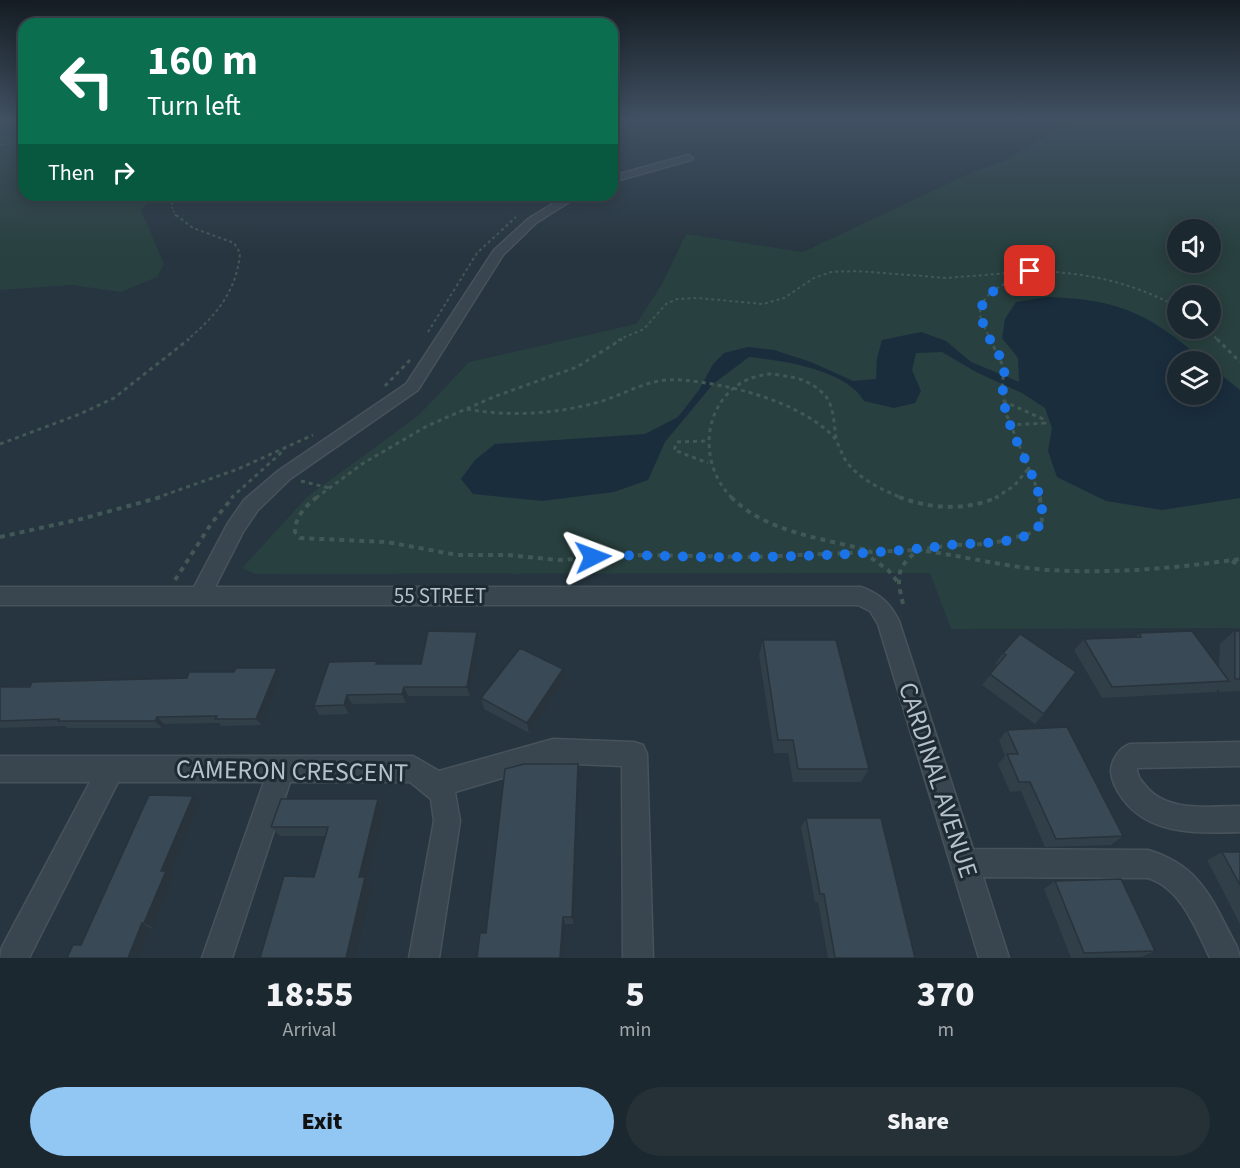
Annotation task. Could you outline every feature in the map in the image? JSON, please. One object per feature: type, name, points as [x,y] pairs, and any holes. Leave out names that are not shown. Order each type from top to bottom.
[{"type":"street","points":[[618,176],[663,165]]},
{"type":"street","points":[[200,597],[235,528],[251,505],[284,475],[412,387],[498,254],[532,221],[565,201]]},
{"type":"street","name":"55 STREET","points":[[0,596],[849,595],[891,604]]},
{"type":"street","name":"CARDINAL AVENUE","points":[[891,604],[888,621],[994,958]]},
{"type":"street","points":[[437,784],[554,751],[634,754],[638,958]]},
{"type":"street","points":[[1240,754],[1130,756],[1125,763],[1123,774],[1129,787],[1140,800],[1153,810],[1173,818],[1240,819]]},
{"type":"street","points":[[13,958],[111,768]]},
{"type":"street","points":[[217,958],[282,768]]},
{"type":"street","name":"CAMERON CRESCENT","points":[[0,769],[413,770],[437,784],[443,794],[447,821],[424,958]]},
{"type":"street","points":[[964,863],[1148,864],[1166,870],[1182,883],[1226,958]]},
{"type":"path","points":[[0,444],[72,418],[109,401],[208,322],[223,305],[231,287],[239,251],[233,243],[186,225],[173,211],[172,201]]},
{"type":"path","points":[[426,334],[477,253],[504,225],[522,212]]},
{"type":"path","points":[[1032,271],[995,289],[987,296],[981,307],[983,326],[1004,368],[1002,388],[1010,425],[1042,504],[1042,521],[1036,530],[996,543],[951,545],[919,550],[727,557],[628,555],[560,560],[507,555],[445,554],[387,542],[315,541],[300,538],[294,532],[294,524],[303,510],[329,488],[387,447],[435,422],[577,367],[617,341],[643,330],[663,306],[674,300],[692,298],[745,304],[764,303],[790,296],[812,279],[835,271],[937,279],[1032,271],[1077,273],[1118,281],[1143,289],[1167,301]]},
{"type":"path","points":[[1217,339],[1240,363]]},
{"type":"path","points":[[379,391],[395,377],[415,352]]},
{"type":"path","points":[[873,552],[797,531],[754,516],[728,496],[708,463],[706,441],[715,412],[734,389],[753,378],[775,374],[809,383],[822,391],[832,408],[836,439],[845,459],[870,482],[896,496],[923,503],[959,506],[994,500],[1011,490],[1028,469]]},
{"type":"path","points":[[466,409],[496,414],[568,407],[610,399],[656,380],[672,379],[755,394],[785,406],[829,432],[836,439]]},
{"type":"path","points":[[1004,401],[1043,419],[1045,423],[1010,425]]},
{"type":"path","points":[[0,537],[157,498],[216,478],[318,432]]},
{"type":"path","points":[[706,441],[677,442],[674,450],[708,463]]},
{"type":"path","points":[[165,597],[205,531],[224,507],[286,448]]},
{"type":"path","points":[[857,547],[888,570],[897,582]]},
{"type":"path","points":[[891,604],[906,560],[919,550],[1001,564],[1073,571],[1138,570],[1240,559]]},
{"type":"path","points":[[1231,560],[1240,566]]},
{"type":"green space","points":[[0,165],[18,165],[18,201],[150,201],[141,210],[164,264],[157,277],[121,292],[71,285],[0,290]]},
{"type":"green space","points":[[994,165],[1240,165],[1240,628],[951,629],[930,573],[255,574],[242,568],[307,497],[419,415],[469,362],[636,324],[661,286],[686,234],[803,252],[973,172]]},
{"type":"water","points":[[1047,297],[1094,301],[1132,312],[1167,331],[1167,339],[1177,339],[1192,351],[1167,351],[1167,405],[1221,405],[1221,375],[1240,390],[1240,498],[1162,510],[1106,501],[1057,477],[1048,451],[1052,428],[1045,408],[1022,393],[976,372],[942,352],[916,353],[912,370],[921,391],[915,403],[894,408],[864,401],[856,390],[844,381],[812,368],[749,357],[713,384],[665,442],[648,480],[614,492],[542,501],[473,494],[461,479],[475,460],[495,444],[645,434],[678,417],[699,390],[713,364],[724,353],[748,347],[774,350],[811,362],[853,381],[876,379],[877,358],[882,340],[921,332],[946,341],[971,362],[1019,382],[1018,358],[1002,338],[1005,319],[1016,302]]},
{"type":"building","points":[[1235,630],[1240,632],[1240,679],[1235,679]]},
{"type":"building","points":[[428,631],[477,632],[467,687],[404,687],[402,694],[347,695],[344,705],[314,706],[329,662],[377,661],[376,664],[421,664]]},
{"type":"building","points":[[1192,631],[1229,681],[1112,687],[1084,639],[1141,637],[1139,633]]},
{"type":"building","points":[[1020,634],[1076,672],[1044,714],[990,674],[1006,655],[1003,653]]},
{"type":"building","points":[[763,640],[836,640],[869,769],[798,769],[793,740],[778,740]]},
{"type":"building","points":[[520,648],[563,669],[527,723],[481,698]]},
{"type":"building","points":[[236,668],[277,668],[256,719],[215,719],[217,716],[157,717],[155,721],[58,721],[59,719],[0,721],[0,687],[30,687],[32,682],[187,678],[189,672],[234,672]]},
{"type":"building","points":[[1067,727],[1123,836],[1056,839],[1030,782],[1019,782],[1007,754],[1018,754],[1007,730]]},
{"type":"building","points":[[524,764],[578,764],[572,917],[563,917],[560,958],[477,958],[480,933],[486,933],[505,769]]},
{"type":"building","points":[[149,795],[193,796],[161,871],[166,871],[128,958],[67,958],[73,945],[81,945]]},
{"type":"building","points":[[281,799],[378,799],[359,877],[365,877],[346,958],[260,958],[284,876],[314,877],[328,827],[271,827]]},
{"type":"building","points":[[806,818],[881,818],[915,958],[835,958],[824,894],[820,894]]},
{"type":"building","points":[[1222,852],[1240,852],[1240,885]]},
{"type":"building","points":[[1121,879],[1155,951],[1084,953],[1055,881]]},
{"type":"route","points":[[593,557],[608,555],[751,557],[919,550],[951,545],[996,543],[1036,530],[1042,521],[1042,504],[1010,425],[1002,388],[1004,368],[980,317],[981,307],[990,292],[1029,274],[1032,271],[1030,271]]}]
